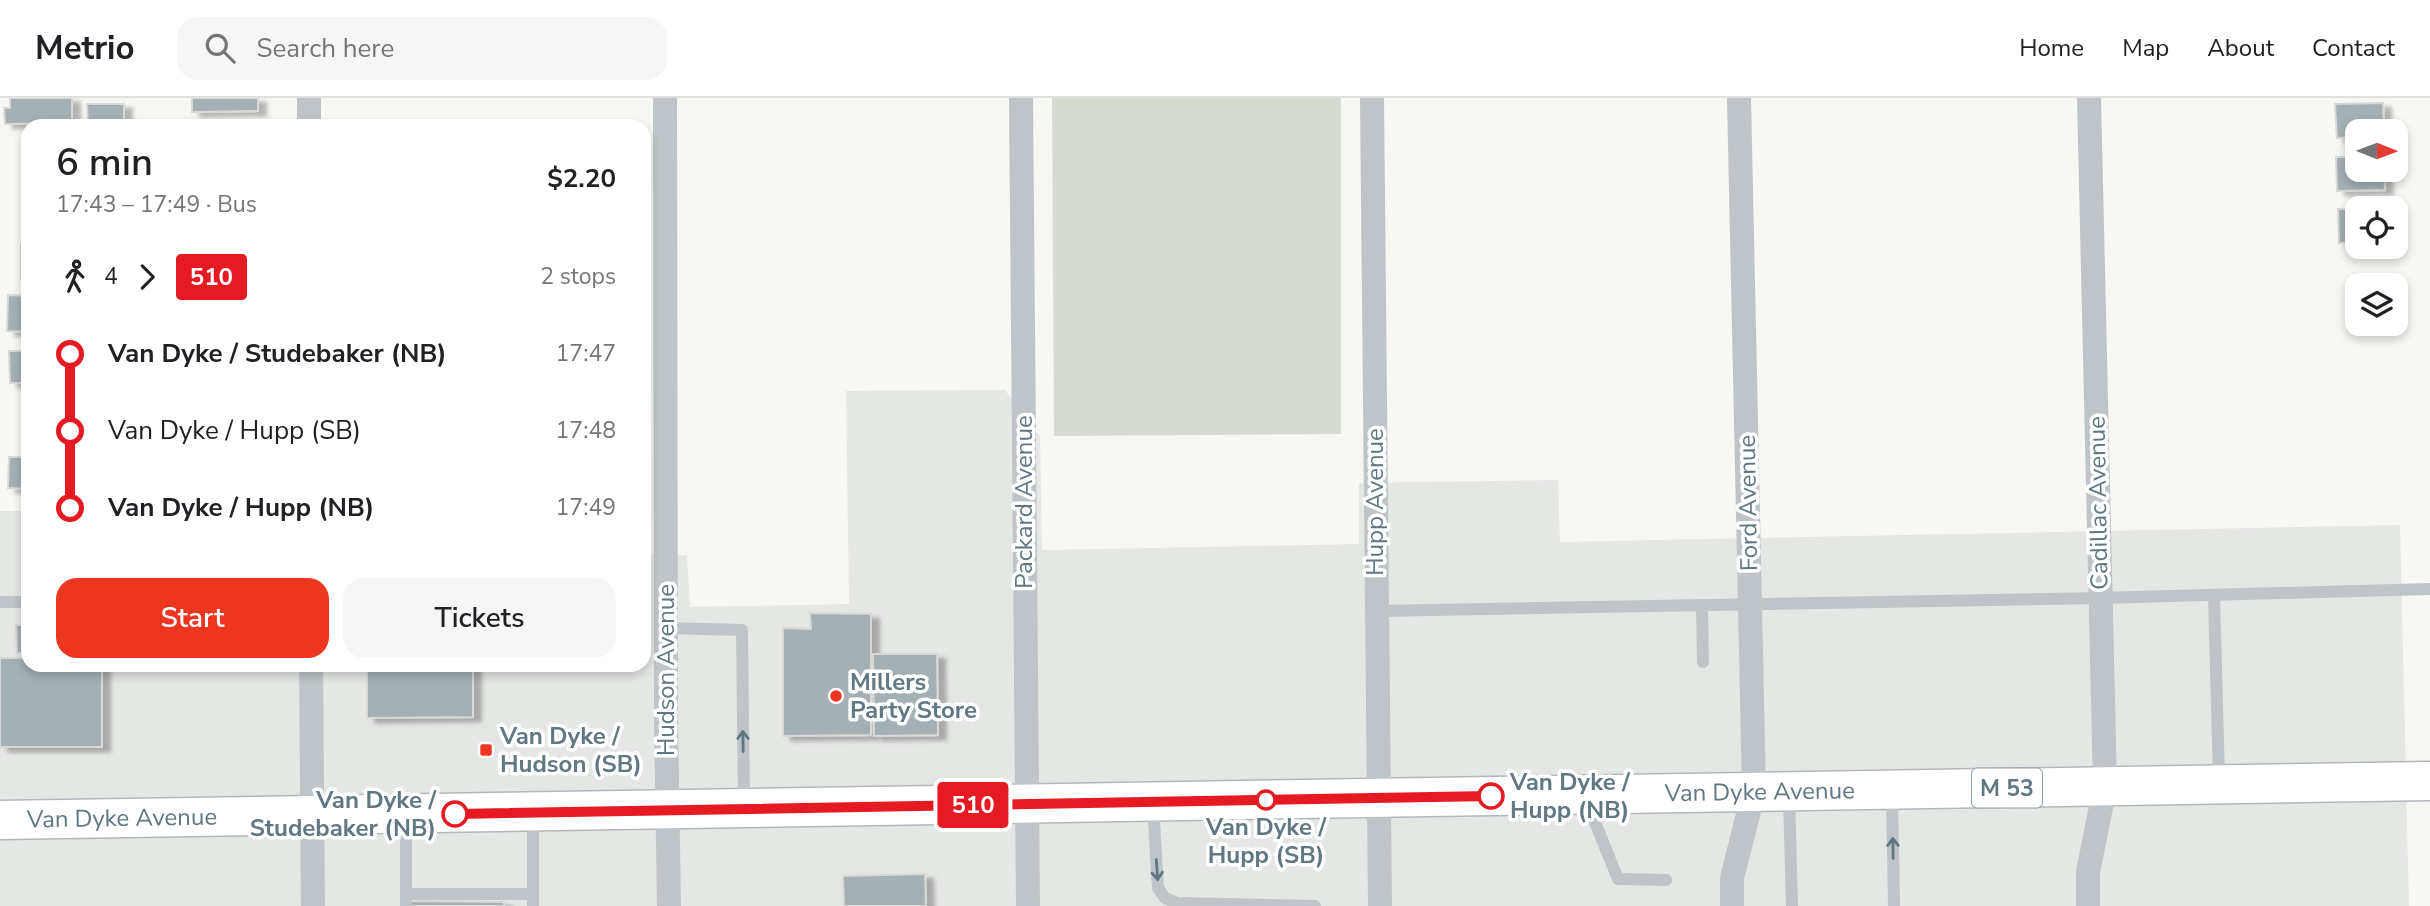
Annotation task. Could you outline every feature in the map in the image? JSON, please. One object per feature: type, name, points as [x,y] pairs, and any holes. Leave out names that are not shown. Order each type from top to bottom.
[{"type":"main road","name":"Van Dyke Avenue","points":[[0,820],[2430,781]]},
{"type":"street","points":[[309,98],[309,119]]},
{"type":"street","name":"Hudson Avenue","points":[[665,98],[669,906]]},
{"type":"street","name":"Packard Avenue","points":[[1021,98],[1028,906]]},
{"type":"street","name":"Hupp Avenue","points":[[1372,98],[1380,906]]},
{"type":"street","name":"Ford Avenue","points":[[1732,906],[1732,878],[1771,791],[1750,604],[1739,98]]},
{"type":"street","name":"Cadillac Avenue","points":[[2088,906],[2088,872],[2105,787],[2089,98]]},
{"type":"street","points":[[311,672],[313,906]]},
{"type":"lane","points":[[1376,611],[2100,598],[2430,589]]},
{"type":"lane","points":[[2214,595],[2219,784]]},
{"type":"lane","points":[[0,602],[21,602]]},
{"type":"lane","points":[[1702,605],[1703,662]]},
{"type":"lane","points":[[666,628],[742,630],[744,809]]},
{"type":"lane","points":[[1892,789],[1894,906]]},
{"type":"lane","points":[[1771,791],[1792,906]]},
{"type":"lane","points":[[1584,795],[1618,879],[1666,880]]},
{"type":"lane","points":[[1153,802],[1158,888],[1164,898],[1177,903],[1315,906]]},
{"type":"lane","points":[[406,815],[406,900],[533,900],[533,813]]},
{"type":"shaded area","points":[[1052,98],[1341,98],[1341,434],[1054,436]]},
{"type":"shaded area","points":[[1005,390],[1040,437],[1042,550],[1359,544],[1359,483],[1558,480],[1560,542],[2400,525],[2409,906],[0,906],[0,511],[21,511],[21,672],[651,672],[651,555],[687,555],[690,607],[849,604],[846,391]]},
{"type":"building","points":[[10,98],[72,98],[72,119],[21,119],[21,124],[5,124],[4,108],[10,108]]},
{"type":"building","points":[[192,98],[258,98],[258,111],[192,112]]},
{"type":"building","points":[[2383,103],[2384,119],[2345,119],[2345,138],[2337,138],[2335,104]]},
{"type":"building","points":[[87,104],[124,104],[124,119],[88,119]]},
{"type":"building","points":[[2336,157],[2345,157],[2345,182],[2385,182],[2385,190],[2337,191]]},
{"type":"building","points":[[2338,209],[2345,209],[2345,243],[2339,243]]},
{"type":"building","points":[[8,295],[21,296],[21,332],[7,331]]},
{"type":"building","points":[[9,351],[21,351],[21,383],[10,383]]},
{"type":"building","points":[[9,457],[21,457],[21,489],[8,488]]},
{"type":"building","points":[[810,613],[871,614],[871,735],[783,736],[783,628],[811,629]]},
{"type":"building","points":[[16,625],[21,625],[21,653],[17,653]]},
{"type":"building","points":[[873,654],[937,654],[938,735],[874,736]]},
{"type":"building","points":[[0,658],[21,658],[21,672],[102,672],[102,747],[0,747]]},
{"type":"building","points":[[367,672],[473,672],[473,717],[367,718]]},
{"type":"building","points":[[925,874],[926,906],[844,906],[843,876]]},
{"type":"building","points":[[411,901],[504,902],[504,906],[411,906]]},
{"type":"bus line","name":"510","points":[[455,814],[1491,796]]},
{"type":"place","name":"Millers Party Store","points":[[836,696]]},
{"type":"place","name":"Van Dyke / Hudson (SB)","points":[[486,750]]},
{"type":"place","name":"Van Dyke / Hupp (NB)","points":[[1491,796]]},
{"type":"place","name":"Van Dyke / Hupp (SB)","points":[[1266,800]]},
{"type":"place","name":"Van Dyke / Studebaker (NB)","points":[[455,814]]}]
